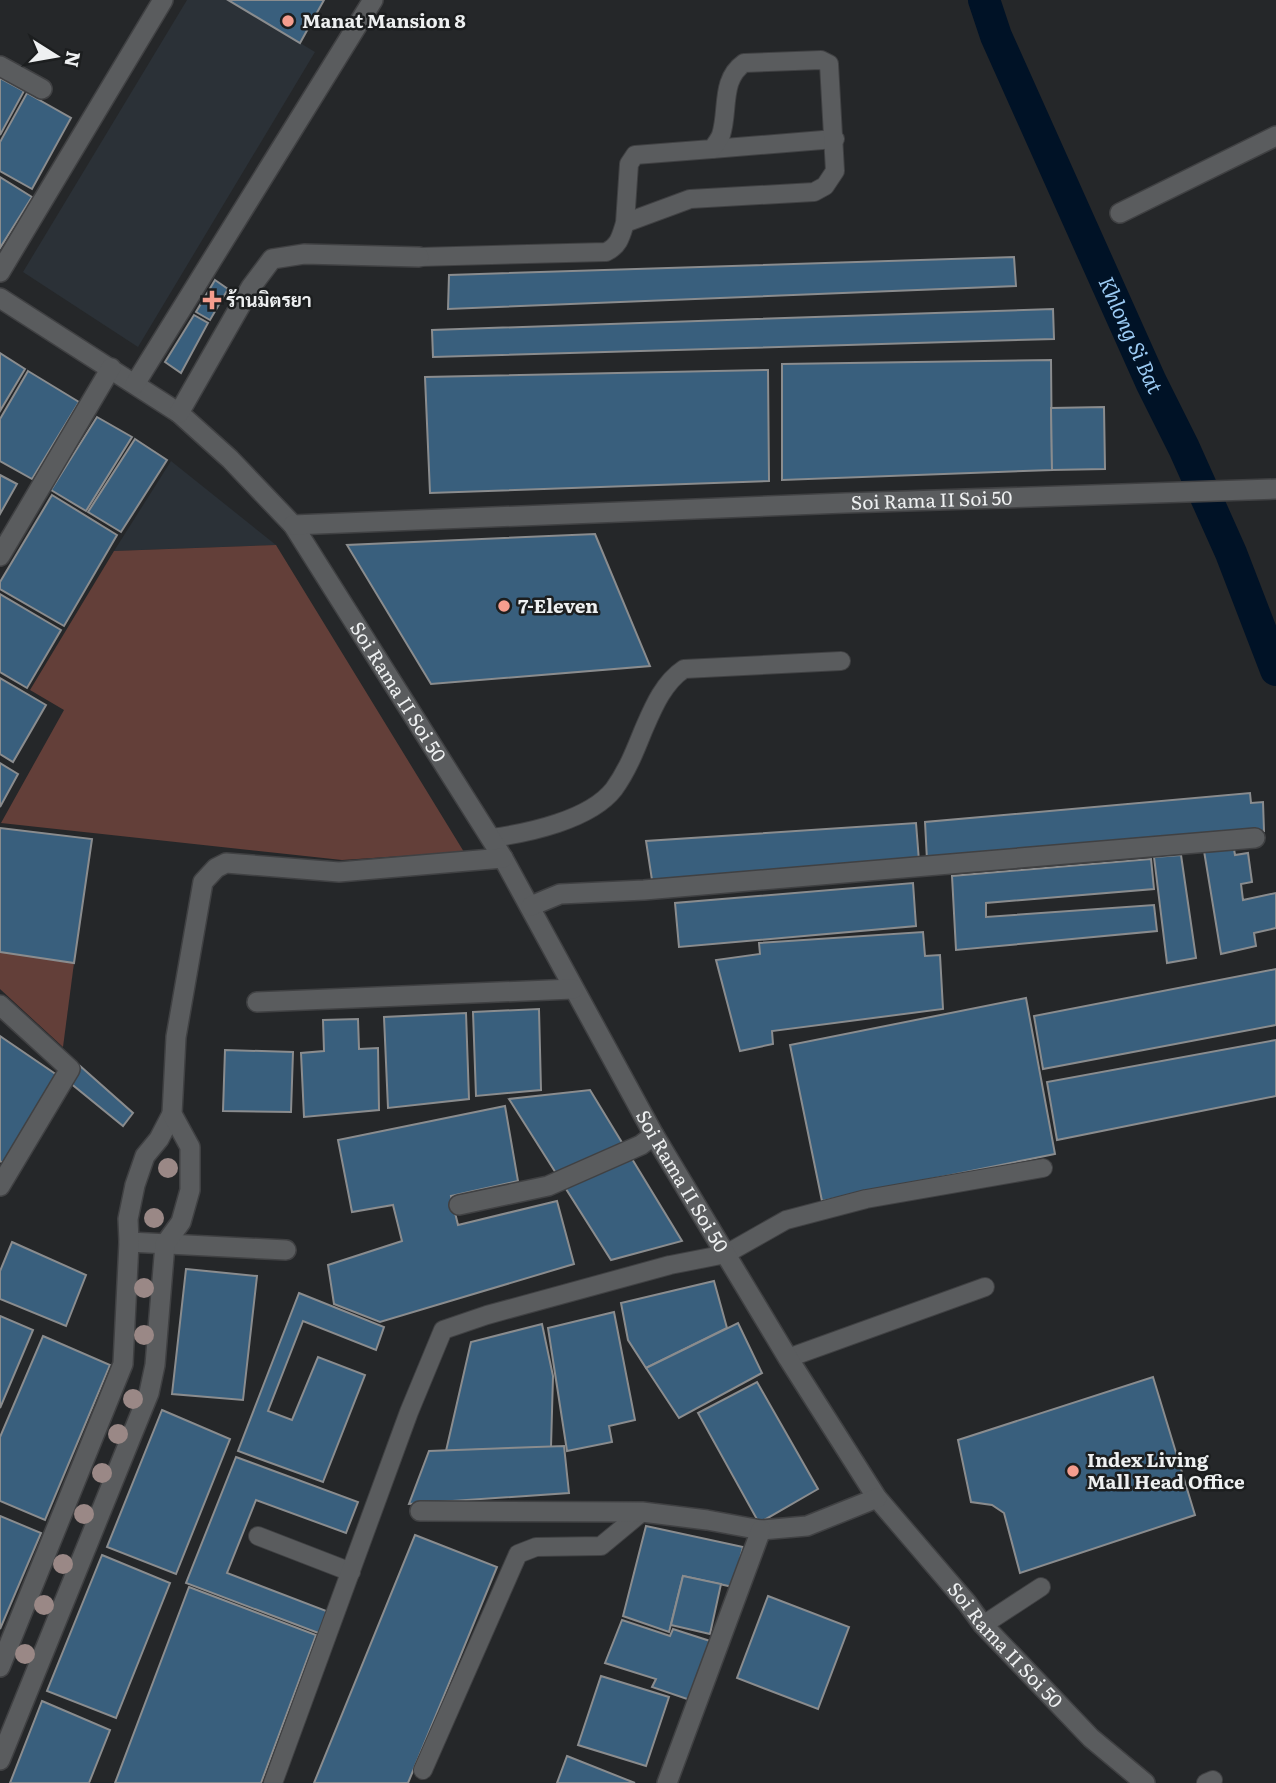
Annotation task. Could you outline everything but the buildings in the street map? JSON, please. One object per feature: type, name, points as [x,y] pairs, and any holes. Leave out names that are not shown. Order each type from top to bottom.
[{"type":"street","points":[[0,272],[163,0]]},
{"type":"street","points":[[135,384],[373,0]]},
{"type":"street","points":[[0,66],[42,89]]},
{"type":"street","points":[[1120,214],[1276,136]]},
{"type":"street","points":[[179,413],[251,287],[272,259],[304,254],[419,257]]},
{"type":"street","name":"Soi Rama II Soi 50","points":[[0,298],[179,413],[230,459],[293,525],[491,838],[531,906],[573,989],[654,1135],[788,1357],[877,1497],[983,1625],[1091,1738],[1145,1783]]},
{"type":"street","points":[[0,556],[111,368]]},
{"type":"street","name":"Soi Rama II Soi 50","points":[[293,525],[1272,489]]},
{"type":"street","points":[[531,906],[560,894],[644,890],[1255,838]]},
{"type":"street","points":[[0,1667],[122,1364],[128,1219],[145,1156],[159,1139],[172,1114],[176,1037],[203,882],[216,868],[226,863],[339,872],[503,858]]},
{"type":"street","points":[[257,1002],[573,989]]},
{"type":"street","points":[[0,1005],[71,1069],[0,1186]]},
{"type":"street","points":[[0,1760],[149,1393],[155,1365],[164,1244],[181,1222],[190,1190],[190,1147],[172,1114]]},
{"type":"street","points":[[459,1205],[548,1186],[641,1144],[654,1135]]},
{"type":"street","points":[[129,1242],[286,1250]]},
{"type":"street","points":[[421,1511],[642,1512],[761,1530],[807,1526],[877,1497]]},
{"type":"street","points":[[667,1783],[761,1530]]},
{"type":"lane","points":[[625,223],[690,199],[814,192],[825,186],[835,171],[830,64],[821,60],[744,64],[735,70],[729,83],[721,136],[712,149]]},
{"type":"lane","points":[[419,257],[606,251],[619,242],[625,223],[629,164],[635,155],[835,139]]},
{"type":"lane","points":[[491,838],[578,817],[613,791],[634,755],[664,689],[674,676],[684,669],[841,661]]},
{"type":"lane","points":[[273,1783],[443,1330],[487,1315],[670,1265],[726,1254],[786,1220],[866,1199],[1043,1168]]},
{"type":"lane","points":[[788,1357],[985,1287]]},
{"type":"lane","points":[[423,1770],[518,1554],[536,1547],[601,1546],[642,1512]]},
{"type":"lane","points":[[258,1536],[351,1572]]},
{"type":"lane","points":[[983,1625],[1041,1587]]},
{"type":"shaded area","points":[[187,0],[229,0],[315,52],[138,347],[23,272]]},
{"type":"shaded area","points":[[171,461],[276,545],[114,551]]},
{"type":"shaded area","points":[[276,545],[464,852],[342,860],[1,823],[64,710],[30,690],[114,551]]},
{"type":"shaded area","points":[[0,952],[74,963],[63,1047],[0,989]]},
{"type":"waterway","name":"Khlong Si Bat","points":[[984,0],[996,36],[1231,553],[1276,670]]},
{"type":"place","name":"Manat Mansion 8","points":[[288,21]]},
{"type":"place","name":"ร้านมิตรยา","points":[[212,300]]},
{"type":"place","name":"7-Eleven","points":[[504,606]]},
{"type":"place","name":"Index Living Mall Head Office","points":[[1073,1471]]}]
